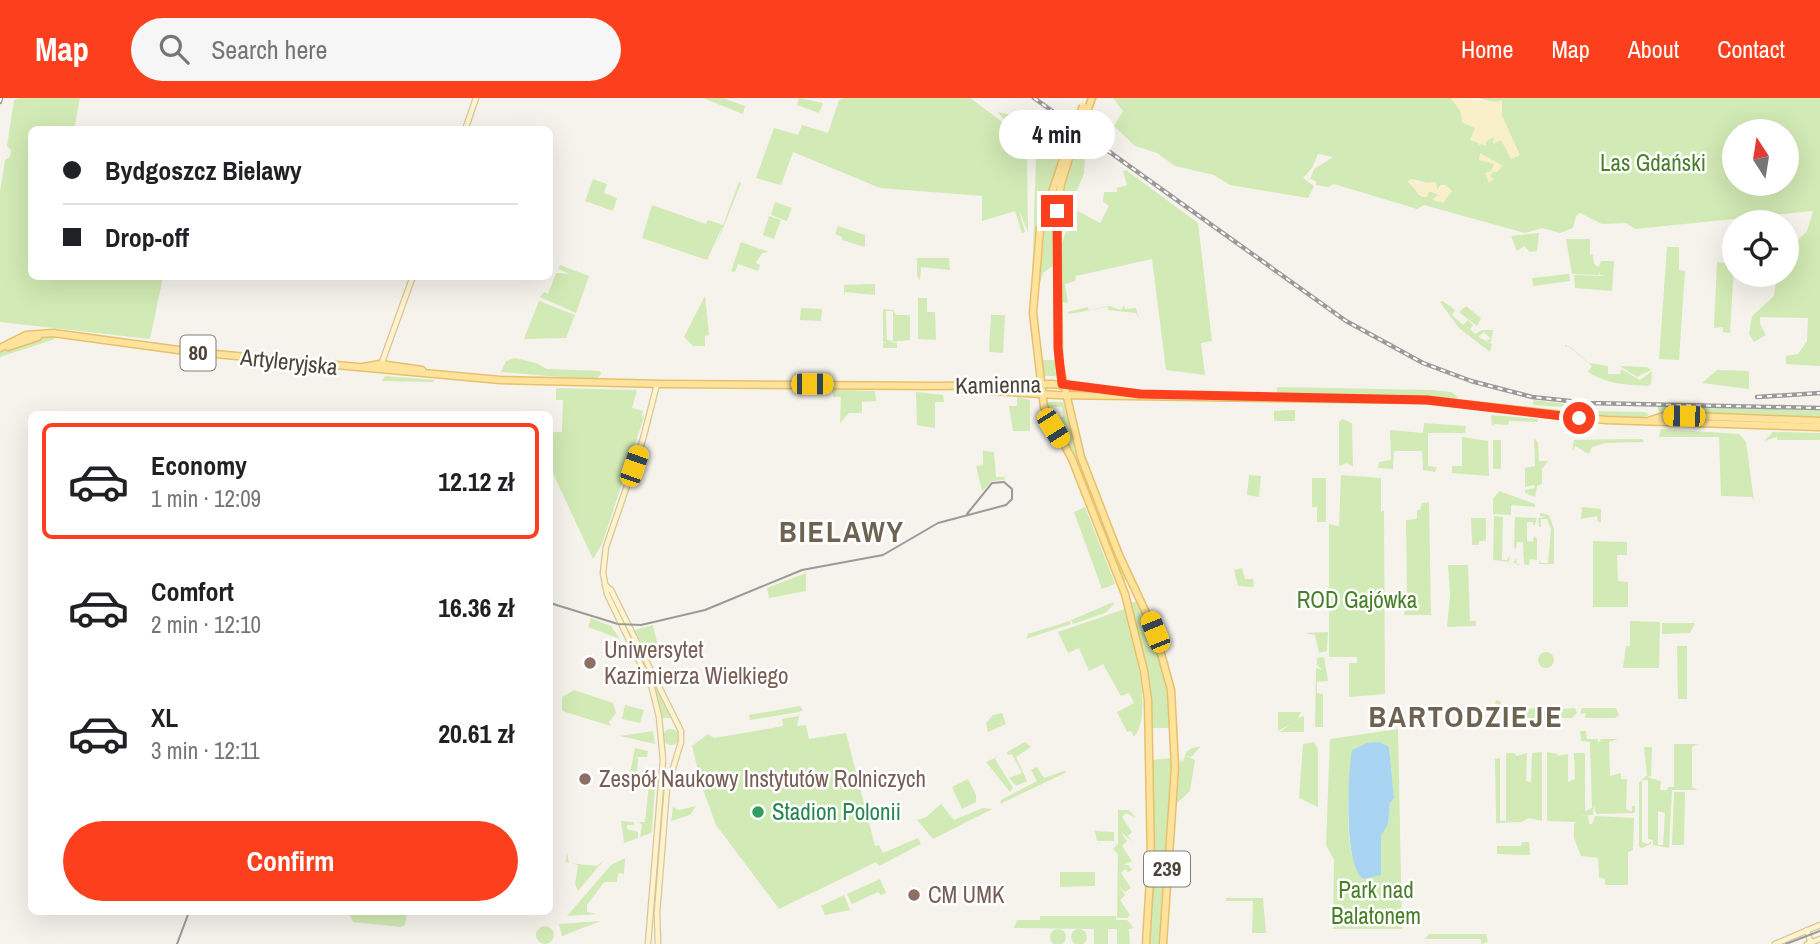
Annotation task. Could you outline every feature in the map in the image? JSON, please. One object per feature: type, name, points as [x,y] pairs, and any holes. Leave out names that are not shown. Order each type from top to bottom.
[{"type":"main road","points":[[466,126],[477,98]]},
{"type":"main road","name":"239","points":[[1089,98],[1046,202],[1037,249],[1032,313],[1047,416],[1072,459],[1132,614],[1146,681],[1151,862],[1146,944]]},
{"type":"main road","name":"239","points":[[1072,140],[1057,211],[1058,348],[1062,384],[1070,421],[1116,547],[1161,648],[1171,690],[1175,750],[1163,944]]},
{"type":"main road","points":[[380,367],[412,280]]},
{"type":"main road","name":"Artyleryjska","points":[[0,348],[26,335],[53,333],[359,369],[380,367]]},
{"type":"main road","name":"80","points":[[0,348],[39,337],[64,335]]},
{"type":"main road","points":[[386,352],[391,365]]},
{"type":"main road","name":"Kamienna","points":[[380,367],[391,365],[458,376]]},
{"type":"main road","name":"Kamienna","points":[[380,367],[458,376],[556,382],[938,386],[1062,384],[1140,394]]},
{"type":"main road","points":[[1032,384],[1040,375]]},
{"type":"main road","points":[[653,944],[662,748],[660,728],[652,688],[618,623],[604,584],[606,547],[660,382]]},
{"type":"main road","name":"Kamienna","points":[[938,386],[1064,395],[1427,400],[1579,418],[1820,427]]},
{"type":"main road","points":[[1070,421],[1071,402],[1078,395]]},
{"type":"main road","name":"Kamienna","points":[[1648,421],[1667,415],[1820,421]]},
{"type":"main road","points":[[604,584],[611,590],[679,725],[680,745],[667,788],[653,944]]},
{"type":"main road","points":[[1775,944],[1818,925],[1820,938],[1810,943],[1807,930]]},
{"type":"green space","points":[[80,98],[75,126],[28,126],[28,280],[162,280],[150,339],[0,322],[0,192],[5,160],[10,157],[11,150],[7,146],[14,100]]},
{"type":"green space","points":[[703,98],[723,98],[745,106],[743,114]]},
{"type":"green space","points":[[799,98],[823,103],[819,113],[797,105]]},
{"type":"green space","points":[[970,98],[992,114],[1012,130],[1027,155],[1028,232],[1019,210],[1025,232],[1022,233],[1015,211],[982,221],[982,196],[880,188],[793,152],[781,185],[756,178],[774,128],[798,135],[802,125],[828,133],[839,100]]},
{"type":"green space","name":"Las Gdański","points":[[1113,98],[1451,98],[1461,112],[1463,123],[1475,128],[1479,145],[1494,137],[1495,141],[1501,140],[1514,159],[1516,148],[1502,116],[1502,100],[1496,103],[1479,98],[1820,98],[1820,366],[1786,364],[1786,356],[1798,354],[1807,341],[1808,318],[1760,317],[1760,324],[1766,335],[1754,342],[1749,334],[1752,316],[1774,296],[1775,287],[1799,287],[1799,239],[1807,231],[1813,211],[1722,210],[1722,220],[1635,229],[1626,223],[1602,224],[1580,213],[1576,216],[1573,228],[1560,233],[1542,228],[1525,233],[1424,205],[1417,209],[1334,184],[1328,187],[1316,185],[1316,181],[1310,179],[1314,169],[1333,157],[1318,154],[1312,168],[1303,178],[1314,186],[1308,198],[1230,185],[1214,175],[1175,166],[1157,153],[1135,146],[1114,126],[1123,111]],"holes":[[[1412,179],[1436,185],[1437,190],[1441,185],[1446,185],[1451,191],[1438,202],[1433,199],[1439,195],[1429,191],[1427,197],[1419,195],[1412,185]]]},
{"type":"green space","points":[[997,112],[1043,120],[1061,128],[1042,138],[1033,159],[1022,136]]},
{"type":"green space","points":[[1057,132],[1067,132],[1040,219],[1032,283],[1036,157],[1043,139]]},
{"type":"green space","points":[[1075,149],[1085,153],[1084,173],[1060,233],[1064,190]]},
{"type":"green space","points":[[1126,170],[1198,223],[1212,341],[1201,343],[1205,375],[1166,370],[1152,259],[1076,276],[1075,281],[1065,284],[1068,303],[1062,302],[1062,243],[1074,209],[1100,223],[1109,206],[1103,202],[1104,192],[1117,192],[1117,188],[1127,185],[1123,171]]},
{"type":"green space","points":[[593,179],[607,184],[604,193],[617,198],[613,211],[585,201]]},
{"type":"green space","points":[[739,182],[741,183],[716,246]]},
{"type":"green space","points":[[1058,184],[1054,265],[1043,273],[1039,287],[1037,262],[1040,234],[1047,206]]},
{"type":"green space","points":[[775,202],[792,208],[787,221],[771,215]]},
{"type":"green space","points":[[652,205],[706,224],[708,220],[723,225],[707,260],[642,238]]},
{"type":"green space","points":[[769,216],[781,220],[774,239],[763,235]]},
{"type":"green space","points":[[838,226],[865,235],[865,247],[842,240],[842,237],[835,234]]},
{"type":"green space","points":[[1539,233],[1537,251],[1530,252],[1524,246],[1517,251],[1511,236]]},
{"type":"green space","points":[[1566,239],[1590,239],[1590,254],[1593,255],[1594,264],[1599,267],[1601,261],[1614,261],[1612,291],[1575,288],[1574,275],[1606,276],[1600,275],[1599,272],[1599,275],[1572,274]]},
{"type":"green space","points":[[741,242],[769,252],[762,253],[756,263],[760,265],[758,271],[738,264],[735,272],[731,271]]},
{"type":"green space","points":[[1667,247],[1679,247],[1679,270],[1685,271],[1679,360],[1659,359]]},
{"type":"green space","points":[[917,258],[949,258],[950,270],[921,267],[920,281],[917,276]]},
{"type":"green space","points":[[1717,262],[1722,263],[1722,287],[1733,287],[1730,333],[1723,332],[1723,327],[1714,328]]},
{"type":"green space","points":[[560,265],[589,276],[576,313],[540,297],[544,292],[548,294],[556,273],[570,274],[558,269]]},
{"type":"green space","points":[[1569,274],[1570,281],[1533,286],[1532,278]]},
{"type":"green space","points":[[875,284],[875,295],[845,292],[844,296],[844,285]]},
{"type":"green space","points":[[705,296],[709,335],[705,336],[705,346],[693,346],[684,337]]},
{"type":"green space","points":[[918,298],[927,298],[927,312],[935,312],[936,340],[918,339]]},
{"type":"green space","points":[[539,301],[575,315],[566,338],[524,339]]},
{"type":"green space","points":[[1443,301],[1455,310],[1452,315],[1463,325],[1468,320],[1473,325],[1470,329],[1475,334],[1482,330],[1493,330],[1491,342],[1486,340],[1491,339],[1484,332],[1478,337],[1492,344],[1490,352],[1459,328],[1440,302]]},
{"type":"green space","points":[[1124,305],[1125,309],[1136,308],[1139,319],[1136,313],[1108,310],[1108,307],[1069,314],[1067,312],[1110,306],[1121,310]]},
{"type":"green space","points":[[1466,306],[1481,318],[1477,326],[1459,312]]},
{"type":"green space","points":[[801,308],[822,309],[821,321],[800,320]]},
{"type":"green space","points":[[883,309],[893,310],[896,315],[910,315],[910,340],[890,342],[897,343],[897,348],[883,348],[883,343],[887,342],[883,342]],"holes":[[[886,311],[893,311],[893,341],[887,340]]]},
{"type":"green space","points":[[991,315],[1005,315],[1003,353],[989,352]]},
{"type":"green space","points":[[55,337],[0,357],[0,352],[38,338]]},
{"type":"green space","points":[[1565,345],[1569,346],[1589,363],[1608,366],[1608,374],[1620,374],[1621,369],[1640,380],[1652,371],[1651,385],[1641,380],[1651,386],[1603,380],[1588,372],[1592,366]]},
{"type":"green space","points":[[515,358],[547,369],[600,371],[601,374],[596,380],[501,372],[506,361]]},
{"type":"green space","points":[[1041,360],[1057,360],[1059,376],[1043,376]]},
{"type":"green space","points":[[1620,366],[1647,367],[1651,370],[1637,377]]},
{"type":"green space","points":[[1717,370],[1749,371],[1749,389],[1702,383]]},
{"type":"green space","points":[[385,376],[434,380],[434,382],[382,381]]},
{"type":"green space","points":[[1277,387],[1432,390],[1451,392],[1458,397],[1455,400],[1277,393]]},
{"type":"green space","points":[[556,388],[637,390],[632,408],[643,411],[644,417],[602,544],[593,559],[553,473],[553,432],[562,432],[563,400],[556,400]]},
{"type":"green space","points":[[832,390],[875,391],[876,401],[862,402],[862,413],[849,413],[840,423],[841,397],[833,397]]},
{"type":"green space","points":[[658,392],[645,445],[609,547]]},
{"type":"green space","points":[[916,392],[943,395],[944,402],[935,402],[935,428],[917,425]]},
{"type":"green space","points":[[1017,397],[1030,400],[1030,431],[1013,431],[1009,406],[1017,406]]},
{"type":"green space","points":[[1533,400],[1581,406],[1581,408],[1533,405]]},
{"type":"green space","points":[[1044,402],[1063,402],[1080,460],[1071,452],[1050,419],[1063,417],[1062,407],[1046,407]]},
{"type":"green space","points":[[1657,406],[1820,409],[1820,419],[1660,413]]},
{"type":"green space","points":[[1295,410],[1295,421],[1274,421],[1274,411]]},
{"type":"green space","points":[[1580,411],[1646,412],[1649,415],[1613,418]]},
{"type":"green space","points":[[1491,415],[1538,419],[1538,422],[1509,421],[1508,425],[1492,426]]},
{"type":"green space","points":[[1342,419],[1352,423],[1353,467],[1347,463],[1339,466],[1339,422]]},
{"type":"green space","points":[[1424,423],[1466,426],[1465,433],[1428,433],[1428,466],[1437,467],[1435,472],[1423,470],[1422,451],[1394,451],[1393,469],[1378,468],[1379,462],[1391,460],[1390,430],[1423,433]]},
{"type":"green space","points":[[1661,429],[1739,434],[1746,442],[1754,501],[1752,497],[1721,496],[1719,437],[1659,437]]},
{"type":"green space","points":[[1773,432],[1820,433],[1820,440],[1777,440],[1777,437],[1764,441]]},
{"type":"green space","points":[[1462,437],[1488,441],[1489,476],[1452,473],[1452,466],[1462,466]]},
{"type":"green space","points":[[1534,438],[1538,443],[1539,461],[1548,461],[1542,469],[1542,484],[1537,486],[1535,497],[1525,493],[1525,490],[1535,488],[1534,485],[1525,487],[1525,468],[1535,466]]},
{"type":"green space","points":[[1642,439],[1644,442],[1606,443],[1592,447],[1589,454],[1575,446],[1572,452],[1574,440]]},
{"type":"green space","points":[[1493,440],[1501,440],[1501,469],[1493,469]]},
{"type":"green space","points":[[983,451],[994,452],[996,477],[1005,477],[1004,480],[992,481],[982,491],[976,466],[983,465]]},
{"type":"green space","points":[[1073,455],[1078,464],[1081,463],[1128,579],[1123,581]]},
{"type":"green space","points":[[1249,475],[1261,476],[1259,497],[1247,495]]},
{"type":"green space","name":"ROD Gajówka","points":[[1341,475],[1381,478],[1381,512],[1384,510],[1385,694],[1349,697],[1349,663],[1357,663],[1357,657],[1329,657],[1329,524],[1339,526]]},
{"type":"green space","points":[[1312,478],[1326,478],[1326,522],[1317,522],[1317,507],[1312,507]]},
{"type":"green space","points":[[1499,491],[1535,504],[1535,507],[1511,505],[1511,515],[1493,514],[1493,499]]},
{"type":"green space","points":[[1429,502],[1431,615],[1404,615],[1407,598],[1406,520],[1417,519],[1417,510],[1420,510],[1422,503]]},
{"type":"green space","points":[[1085,507],[1115,584],[1102,589],[1074,512]]},
{"type":"green space","points":[[1582,507],[1601,509],[1601,522],[1598,522],[1597,516],[1581,519]]},
{"type":"green space","points":[[1540,513],[1549,515],[1554,529],[1554,564],[1539,564],[1539,560],[1541,563],[1548,563],[1551,529],[1547,519],[1541,519],[1539,527],[1538,518],[1546,517],[1540,516]]},
{"type":"green space","points":[[1494,516],[1503,517],[1502,560],[1507,560],[1510,555],[1509,562],[1493,560]]},
{"type":"green space","points":[[1515,517],[1537,518],[1534,527],[1533,522],[1527,522],[1527,541],[1533,542],[1534,536],[1537,539],[1537,560],[1530,559],[1529,565],[1523,564],[1523,542],[1517,542],[1516,549],[1514,548]]},
{"type":"green space","points":[[1471,518],[1486,518],[1486,541],[1479,541],[1479,545],[1472,545]]},
{"type":"green space","points":[[1593,541],[1627,542],[1627,555],[1617,555],[1618,581],[1628,582],[1628,607],[1593,607]]},
{"type":"green space","points":[[1448,565],[1468,565],[1470,621],[1476,621],[1476,626],[1447,627],[1450,595]]},
{"type":"green space","points":[[1242,568],[1245,579],[1253,579],[1254,587],[1238,586],[1234,570]]},
{"type":"green space","points":[[806,573],[806,591],[769,598],[767,588]]},
{"type":"green space","points":[[1138,601],[1164,669],[1171,728],[1153,728],[1151,689],[1130,603]]},
{"type":"green space","points":[[1115,603],[1105,613],[1073,624],[1071,620]]},
{"type":"green space","points":[[1125,609],[1142,694],[1140,726],[1134,737],[1131,731],[1127,732],[1117,712],[1134,703],[1129,693],[1121,696],[1103,664],[1089,671],[1079,648],[1068,653],[1058,632]]},
{"type":"green space","points":[[591,618],[611,626],[620,639],[588,627]]},
{"type":"green space","points":[[1070,621],[1071,624],[1026,639],[1028,634]]},
{"type":"green space","points":[[1630,621],[1660,622],[1659,668],[1623,668],[1626,646],[1630,646]]},
{"type":"green space","points":[[1662,623],[1695,623],[1690,633],[1662,634]]},
{"type":"green space","points":[[653,625],[659,650],[647,655],[635,630]]},
{"type":"green space","points":[[1328,632],[1327,651],[1319,653],[1315,635],[1304,633]]},
{"type":"green space","points":[[1677,646],[1687,646],[1687,699],[1678,699]]},
{"type":"green space","points":[[1543,652],[1549,652],[1554,660],[1552,666],[1543,668],[1538,663],[1538,657]]},
{"type":"green space","points":[[1324,657],[1328,681],[1317,682],[1317,693],[1323,694],[1323,727],[1315,727],[1316,668],[1323,670],[1317,665],[1317,658]]},
{"type":"green space","points":[[641,660],[673,718],[662,718]]},
{"type":"green space","points":[[574,690],[613,703],[616,713],[609,722],[611,726],[562,711],[562,697]]},
{"type":"green space","points":[[1496,700],[1500,701],[1503,710],[1543,708],[1544,711],[1575,708],[1577,713],[1572,718],[1503,718],[1501,713],[1494,712]]},
{"type":"green space","points":[[625,705],[644,710],[640,723],[622,719]]},
{"type":"green space","points":[[800,706],[803,710],[799,712],[750,720],[749,715]]},
{"type":"green space","points":[[1582,708],[1616,708],[1619,715],[1615,718],[1585,718],[1586,713],[1580,714]]},
{"type":"green space","points":[[1278,712],[1301,712],[1298,718],[1304,716],[1304,732],[1280,732],[1291,724],[1278,731]]},
{"type":"green space","points":[[1002,713],[1006,724],[988,732],[986,723],[993,715]]},
{"type":"green space","points":[[799,716],[797,726],[806,725],[809,739],[846,733],[875,846],[879,845],[883,853],[918,838],[921,844],[879,866],[876,862],[779,909],[716,825],[702,787],[692,746],[708,734],[714,738],[773,728],[783,726],[782,719]]},
{"type":"green space","points":[[671,729],[677,731],[677,743],[671,745],[665,743],[663,737],[665,731]]},
{"type":"green space","name":"Park nad Balatonem","points":[[1398,729],[1402,929],[1333,929],[1334,860],[1326,845],[1330,739]],"holes":[[[1380,742],[1389,747],[1394,798],[1390,803],[1388,823],[1381,836],[1381,873],[1364,879],[1357,868],[1349,836],[1348,798],[1354,749]]]},
{"type":"green space","points":[[653,731],[655,744],[620,736]]},
{"type":"green space","points":[[1580,731],[1586,731],[1587,739],[1598,739],[1598,743],[1601,739],[1618,739],[1609,742],[1610,776],[1621,773],[1621,779],[1627,779],[1626,809],[1632,812],[1632,806],[1635,806],[1635,813],[1596,814],[1594,805],[1593,815],[1579,816],[1588,816],[1589,824],[1592,824],[1595,816],[1634,818],[1633,850],[1628,852],[1628,885],[1605,885],[1605,879],[1599,877],[1598,858],[1581,856],[1574,838],[1574,824],[1577,822],[1547,821],[1547,752],[1558,756],[1568,754],[1568,782],[1575,779],[1574,753],[1585,753],[1585,811],[1592,808],[1590,742],[1581,741]]},
{"type":"green space","points":[[1025,742],[1031,747],[1016,757],[1027,781],[1016,786],[1009,778],[1022,773],[1012,754],[1008,755],[1007,752]]},
{"type":"green space","points":[[1314,742],[1318,749],[1318,807],[1299,798],[1303,744]]},
{"type":"green space","points":[[1674,744],[1698,744],[1692,747],[1692,787],[1698,790],[1672,790],[1669,848],[1653,845],[1653,840],[1648,839],[1648,780],[1642,780],[1647,775],[1644,747],[1652,747],[1651,776],[1647,777],[1661,781],[1660,790],[1667,790],[1668,787],[1674,787]],"holes":[[[1658,811],[1665,813],[1663,845],[1658,845]]]},
{"type":"green space","points":[[1201,746],[1191,757],[1185,755],[1189,750]]},
{"type":"green space","points":[[635,748],[648,751],[647,757],[634,757],[638,758],[637,777],[631,776],[628,783]]},
{"type":"green space","points":[[1542,752],[1542,821],[1529,818],[1522,822],[1496,823],[1495,759],[1500,758],[1500,821],[1506,821],[1506,753],[1515,753],[1516,756],[1527,753],[1526,781],[1531,782],[1532,753]]},
{"type":"green space","points":[[1185,755],[1195,760],[1190,791],[1177,803],[1180,759],[1183,762]]},
{"type":"green space","points":[[997,757],[995,759],[1013,788],[1010,792],[986,762]]},
{"type":"green space","points":[[1172,758],[1166,859],[1157,861],[1153,838],[1152,760]]},
{"type":"green space","points":[[1037,767],[1044,778],[1067,772],[1000,804],[1001,800],[1037,781],[1031,770]]},
{"type":"green space","points":[[650,774],[656,774],[652,829],[651,833],[640,837],[642,825],[639,822],[645,822]]},
{"type":"green space","points":[[968,779],[976,795],[976,802],[962,809],[952,787]]},
{"type":"green space","points":[[1642,780],[1642,842],[1648,844],[1651,841],[1651,844],[1639,847],[1639,783]]},
{"type":"green space","points":[[1674,792],[1685,792],[1684,845],[1672,845]]},
{"type":"green space","points":[[941,804],[954,820],[983,808],[992,809],[933,839],[917,820],[926,817]]},
{"type":"green space","points":[[696,806],[690,815],[671,821],[673,807],[679,810]]},
{"type":"green space","points":[[1118,810],[1129,810],[1136,818],[1126,813],[1122,817],[1132,832],[1128,836],[1132,842],[1120,831],[1127,841],[1122,846],[1132,861],[1124,865],[1128,865],[1132,870],[1128,872],[1125,869],[1121,873],[1131,888],[1125,892],[1119,886],[1125,895],[1120,900],[1130,915],[1127,918],[1117,918],[1118,854],[1113,849],[1118,844]]},
{"type":"green space","points":[[621,821],[634,822],[634,825],[627,825],[627,829],[638,832],[638,838],[624,843]]},
{"type":"green space","points":[[1095,831],[1114,832],[1114,841],[1097,841]]},
{"type":"green space","points":[[1522,842],[1529,842],[1530,855],[1497,854],[1497,846],[1521,846]]},
{"type":"green space","points":[[625,858],[624,874],[618,873],[617,882],[604,882],[587,905],[587,912],[597,914],[567,916],[611,865]]},
{"type":"green space","points":[[604,860],[578,891],[575,884],[578,865],[571,863],[597,866]]},
{"type":"green space","points":[[1164,862],[1161,944],[1149,944],[1155,863]]},
{"type":"green space","points":[[1060,872],[1095,872],[1095,886],[1060,887]]},
{"type":"green space","points":[[880,879],[886,893],[881,895],[878,892],[852,904],[847,894]]},
{"type":"green space","points":[[844,895],[850,910],[825,915],[821,906]]},
{"type":"green space","points":[[1226,898],[1263,898],[1266,933],[1252,933],[1253,901],[1226,901]]},
{"type":"green space","points":[[350,915],[407,915],[405,925],[401,927],[353,922]]},
{"type":"green space","points":[[1040,916],[1116,916],[1116,920],[1127,920],[1134,928],[1129,929],[1130,944],[1117,944],[1117,929],[1108,929],[1108,944],[1094,944],[1094,929],[1014,928],[1017,920],[1040,920]]},
{"type":"green space","points":[[601,921],[562,936],[559,924]]},
{"type":"green space","points":[[545,926],[551,929],[554,935],[551,941],[545,944],[539,941],[536,935],[539,929]]},
{"type":"green space","points":[[1058,929],[1066,937],[1058,945],[1050,937]]},
{"type":"green space","points":[[1079,929],[1085,931],[1085,943],[1079,945],[1073,943],[1071,937],[1073,931]]},
{"type":"green space","points":[[1429,934],[1486,934],[1488,942],[1481,944],[1481,939],[1425,939]]},
{"type":"sand","points":[[1451,98],[1502,101],[1502,116],[1520,155],[1511,159],[1501,140],[1493,144],[1494,137],[1486,141],[1486,146],[1470,140],[1475,128],[1462,122],[1461,112]]},
{"type":"sand","points":[[1480,153],[1503,166],[1493,172],[1490,176],[1494,179],[1489,183],[1485,173],[1491,171],[1494,164],[1479,160]]},
{"type":"sand","points":[[1412,179],[1417,183],[1436,182],[1437,190],[1446,185],[1452,191],[1443,203],[1433,200],[1439,195],[1437,193],[1429,191],[1427,197],[1422,197],[1407,181]]},
{"type":"water","points":[[1380,742],[1389,747],[1394,798],[1390,803],[1388,824],[1381,836],[1381,875],[1364,879],[1357,871],[1350,839],[1352,750],[1367,743]]},
{"type":"tram line","points":[[553,604],[618,624],[641,625],[705,610],[802,570],[883,555],[938,523],[1006,505],[1012,499],[1012,489],[1004,482],[992,483],[967,514]]},
{"type":"tram line","points":[[177,944],[188,915]]},
{"type":"tram line","points":[[1786,944],[1820,931]]},
{"type":"railway","points":[[0,102],[1,98]]},
{"type":"railway","points":[[1034,98],[1346,321],[1423,363],[1471,381],[1532,397],[1589,403],[1820,408]]},
{"type":"railway","points":[[1757,397],[1820,393]]},
{"type":"place","name":"Uniwersytet Kazimierza Wielkiego","points":[[590,663]]},
{"type":"place","name":"Zespół Naukowy Instytutów Rolniczych","points":[[585,779]]},
{"type":"place","name":"Stadion Polonii","points":[[758,812]]},
{"type":"place","name":"CM UMK","points":[[914,895]]},
{"type":"district","name":"BIELAWY","points":[[842,532]]},
{"type":"district","name":"BARTODZIEJE","points":[[1466,717]]},
{"type":"route","points":[[1057,211],[1058,348],[1062,384],[1140,394],[1427,400],[1579,418]]}]
